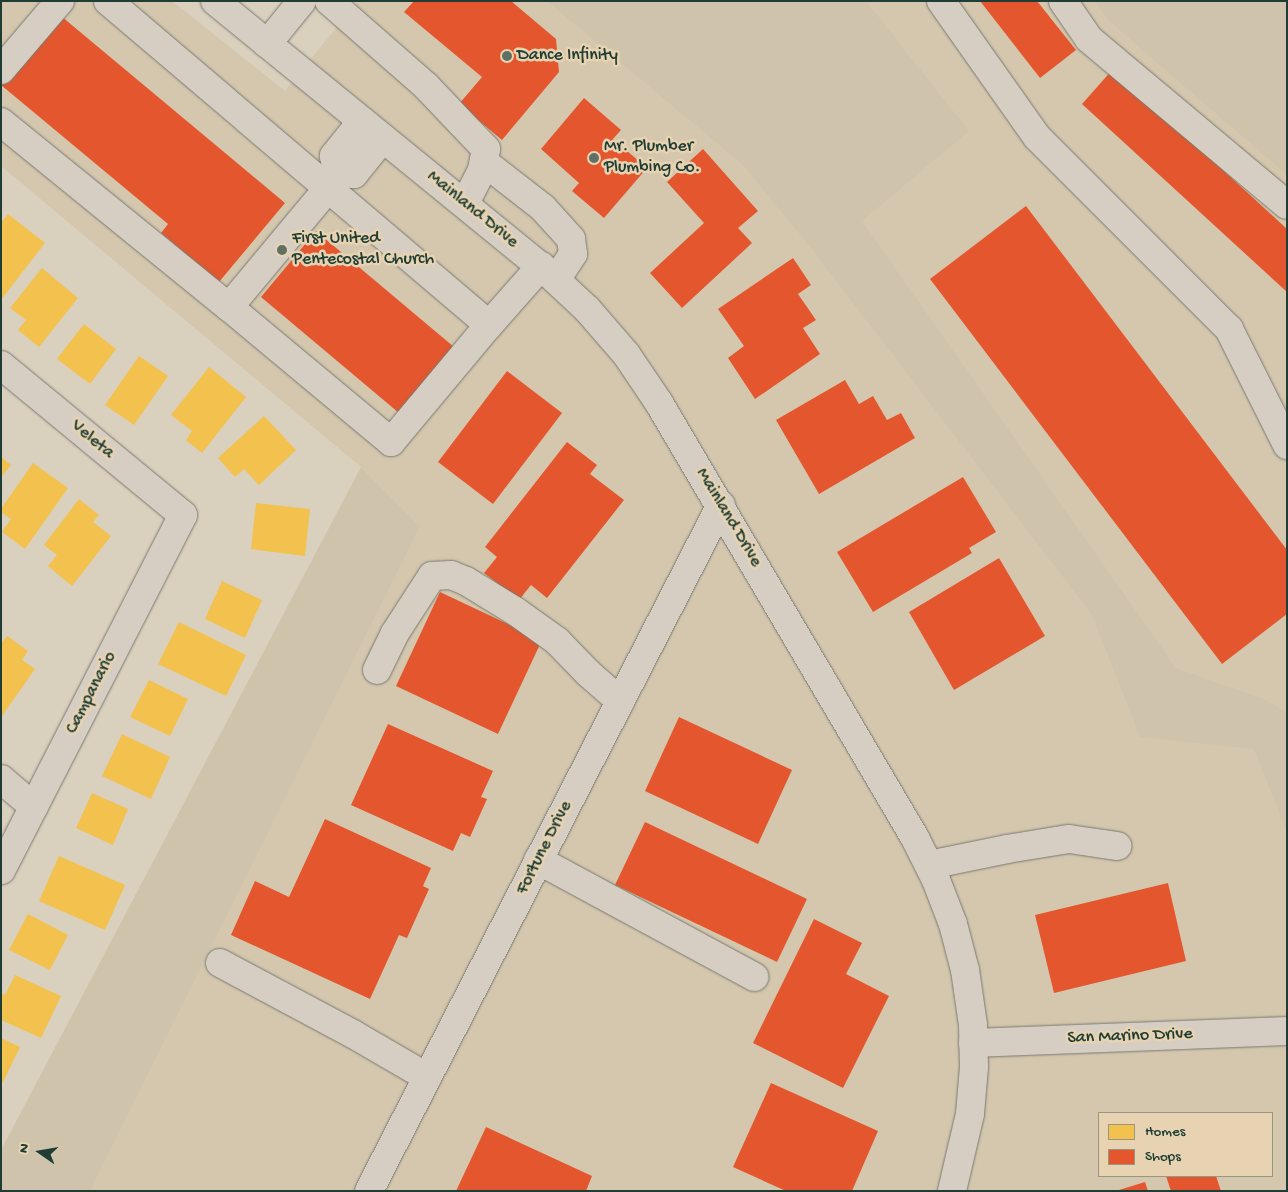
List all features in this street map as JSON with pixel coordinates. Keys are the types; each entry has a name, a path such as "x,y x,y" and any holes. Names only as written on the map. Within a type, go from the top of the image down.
{"street":[{"path":"1,70 60,1"},
{"path":"108,1 333,180 489,325"},
{"name":"Mainland Drive","path":"215,1 548,273 587,309 626,354 659,403 721,505 915,838 929,865 953,924 965,970 973,1025 974,1067 970,1114 952,1191"},
{"path":"267,44 302,1"},
{"path":"330,1 432,93 486,150 484,162 475,186 465,204"},
{"path":"941,1 1037,138 1229,329 1287,445"},
{"path":"1063,1 1090,39 1287,205"},
{"path":"333,180 334,156 362,121"},
{"path":"1,122 229,307 391,442 489,325 548,273 573,254 571,240 543,208 484,162"},
{"path":"229,307 333,180 354,174 383,138"},
{"name":"Veleta","path":"1,365 182,516"},
{"name":"Fortune Drive","path":"369,1191 721,505"},
{"name":"Campanario","path":"1,870 182,516"},
{"path":"378,670 395,632 432,576 451,575 466,581 515,611 557,641 588,673 620,701"},
{"path":"1,779 34,807"},
{"path":"929,865 1069,839 1116,846"},
{"path":"538,860 754,977"},
{"path":"220,964 353,1034 427,1077"},
{"name":"San Marino Drive","path":"973,1043 1287,1031"}],"shaded area":[{"path":"1,1 172,1 285,91 358,1 1152,1 1287,112 1287,1191 75,1191 420,526 361,467 1,166"},
{"path":"547,1 866,1 969,131 862,221 1176,668 1269,701 1287,713 1287,833 1254,749 1140,737 1092,615 807,243 743,165"},
{"path":"1094,1 1287,1 1287,175 1110,22"},
{"path":"361,467 420,526 90,1191 1,1191 1,1150"}],"building: Homes":[{"path":"8,214 45,243 1,300 1,223"},
{"path":"42,268 78,298 39,347 18,330 26,320 10,308"},
{"path":"84,324 116,349 90,384 57,359"},
{"path":"139,356 168,376 134,425 105,405"},
{"path":"209,367 246,397 202,453 186,440 192,431 171,415"},
{"path":"264,416 296,450 259,485 244,469 235,477 218,458"},
{"path":"1,457 11,465 1,477"},
{"path":"33,463 68,488 25,549 2,532 11,519 1,512 1,509"},
{"path":"79,499 99,515 93,522 111,536 72,586 48,566 57,555 44,545"},
{"path":"256,503 310,509 305,556 251,549"},
{"path":"222,581 262,600 245,638 205,619"},
{"path":"179,622 246,655 226,696 158,664"},
{"path":"7,636 28,651 22,660 35,669 2,716 1,644"},
{"path":"149,680 188,699 170,736 130,717"},
{"path":"122,734 170,757 151,799 102,776"},
{"path":"92,793 128,809 113,845 76,828"},
{"path":"59,856 125,885 105,930 39,901"},
{"path":"28,914 68,935 50,970 9,950"},
{"path":"15,975 61,996 41,1038 1,1020 1,993 5,995"},
{"path":"1,1038 20,1047 1,1086"}],"building: Shops":[{"name":"Dance Infinity","path":"414,1 511,1 556,39 559,72 502,140 459,104 482,77 404,12"},
{"path":"980,1 1037,1 1076,50 1040,78"},
{"path":"55,11 285,203 219,282 161,233 168,224 1,85 1,75"},
{"path":"1113,69 1287,229 1287,292 1082,104"},
{"name":"Mr. Plumber Plumbing Co.","path":"584,98 621,130 613,139 647,168 604,218 572,191 579,183 541,149"},
{"path":"703,149 758,211 738,228 752,243 682,308 650,273 704,223 667,182"},
{"path":"1026,206 1287,550 1287,614 1222,664 930,279"},
{"path":"316,231 454,347 399,413 261,297"},
{"path":"793,258 811,285 798,294 816,320 803,328 820,354 755,399 728,358 744,346 718,309"},
{"path":"507,371 562,413 493,504 438,462"},
{"path":"845,380 859,404 873,396 887,420 901,413 915,438 819,494 776,420"},
{"path":"567,442 597,465 590,474 624,500 547,598 531,585 519,600 484,573 497,557 485,547"},
{"path":"963,477 996,532 969,548 972,553 873,612 837,552"},
{"path":"999,558 1045,636 954,690 909,612"},
{"path":"440,592 542,640 498,734 396,686"},
{"path":"679,717 792,770 758,844 645,791"},
{"path":"388,724 493,771 481,797 487,799 470,837 461,833 453,851 351,805"},
{"path":"325,819 431,868 423,886 429,889 407,938 399,935 370,999 231,935 255,881 289,897"},
{"path":"645,822 807,899 777,962 615,885"},
{"path":"1168,883 1186,961 1054,993 1035,915"},
{"path":"814,919 862,943 846,974 889,996 843,1088 753,1043"},
{"path":"771,1083 878,1131 852,1191 786,1191 733,1167"},
{"path":"486,1127 592,1176 586,1191 456,1191"},
{"path":"1166,1177 1216,1177 1221,1191 1171,1191"},
{"path":"1145,1182 1148,1191 1119,1191 1119,1190"}],"place":[{"name":"Dance Infinity","path":"507,56"},
{"name":"Mr. Plumber Plumbing Co.","path":"594,158"},
{"name":"First United Pentecostal Church","path":"282,250"}]}
